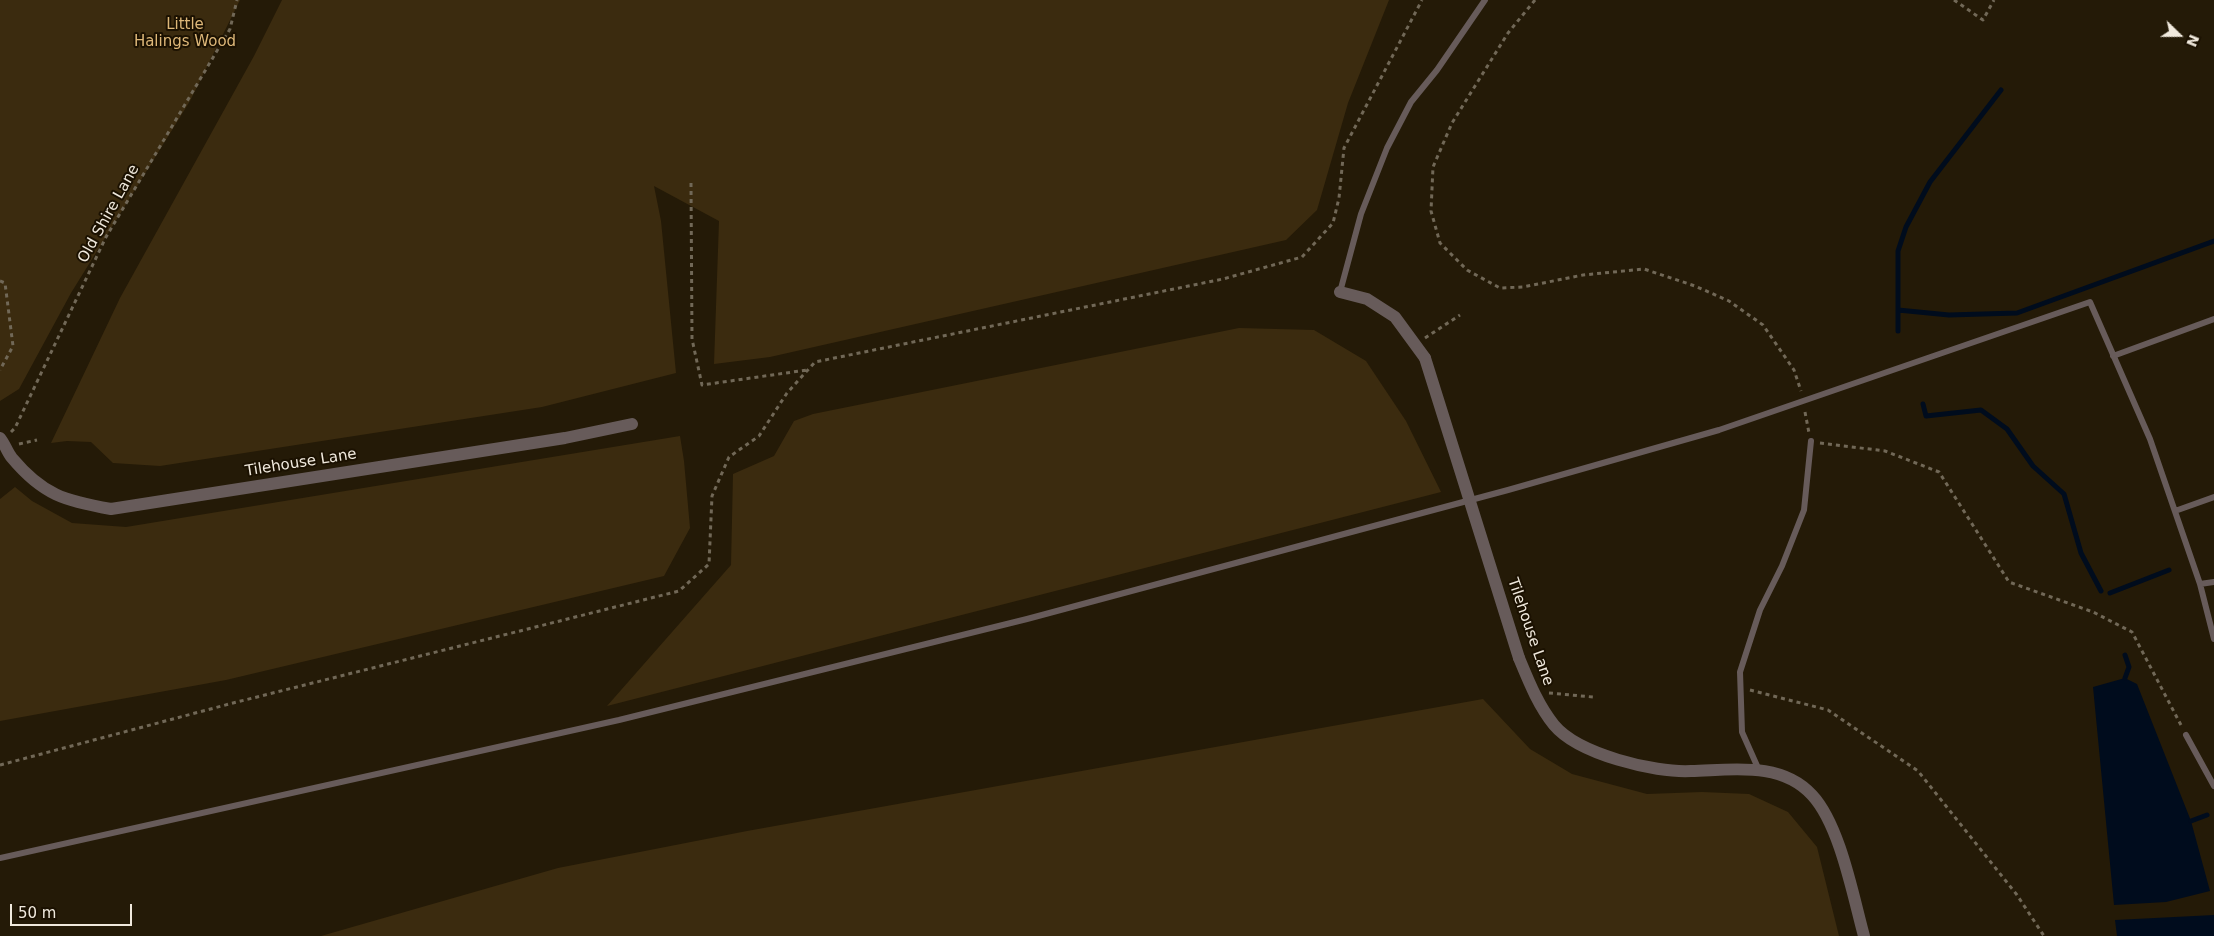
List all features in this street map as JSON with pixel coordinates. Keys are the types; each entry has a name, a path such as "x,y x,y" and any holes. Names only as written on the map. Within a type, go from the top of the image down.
{"street":[{"name":"Tilehouse Lane","path":"1340,292 1367,299 1395,316 1425,358 1519,658 1532,692 1555,726 1569,738 1585,747 1632,764 1688,771 1758,768 1795,781 1812,795 1822,809 1836,836 1864,936"},
{"name":"Tilehouse Lane","path":"1,439 12,457 36,483 48,492 77,503 111,509 556,440 632,424"}],"lane":[{"path":"1340,292 1361,214 1387,148 1411,102 1437,70 1485,0"},
{"path":"0,858 610,722 1027,619 1508,490 1719,430 2090,302 2150,439 2200,584 2214,639"},
{"path":"2113,356 2214,319"},
{"path":"1758,768 1742,732 1740,672 1760,610 1782,566 1804,510 1810,441"},
{"path":"2175,511 2214,497"},
{"path":"2200,584 2214,582"},
{"path":"2186,735 2214,786"}],"path":[{"name":"Old Shire Lane","path":"1,439 15,428 106,237 230,28 237,0"},
{"path":"0,765 243,701 679,591 709,564 712,496 730,457 759,436 787,393 815,362 1223,279 1302,257 1333,223 1339,198 1344,148 1422,0"},
{"path":"1534,0 1508,33 1452,123 1434,167 1431,211 1440,244 1467,270 1500,288 1523,287 1583,274 1644,269 1695,286 1729,301 1763,324 1794,370 1804,401 1810,441 1885,452 1939,472 2009,582 2093,612 2132,632 2186,735"},
{"path":"1954,0 1983,20 1994,0"},
{"path":"690,183 692,338 702,385 808,370"},
{"path":"0,281 5,283 13,346 0,370"},
{"path":"1416,344 1460,315"},
{"path":"1740,687 1828,710 1918,771 2017,895 2044,936"},
{"path":"1532,692 1594,696"}],"green space":[{"name":"Little Halings Wood","path":"0,0 240,0 190,101 71,293 19,389 0,401"},
{"path":"282,0 1389,0 1348,103 1317,210 1286,240 770,357 714,364 719,221 654,186 661,221 676,373 542,407 160,466 113,463 91,442 67,441 51,443 120,298 254,56"},
{"path":"1239,328 1314,330 1366,361 1406,421 1441,492 607,706 731,565 733,474 774,456 794,421 813,414"},
{"path":"680,436 690,528 664,576 226,680 0,721 0,499 15,487 32,501 72,523 126,527"},
{"path":"1483,699 1530,749 1572,774 1647,794 1702,792 1749,794 1788,812 1817,847 1839,936 321,936 558,868 747,831"}],"water":[{"path":"2125,678 2137,684 2191,821 2210,891 2166,902 2114,905 2093,687"},
{"path":"2214,915 2214,936 2117,936 2115,920"}],"waterway":[{"path":"1898,331 1898,251 1906,227 1930,182 2001,90"},
{"path":"1898,310 1949,315 2017,313 2214,241"},
{"path":"1923,404 1926,416 1981,410 2007,429 2033,466 2064,494 2081,553 2101,591"},
{"path":"2110,593 2169,570"},
{"path":"2125,655 2129,667 2125,678"},
{"path":"2191,821 2207,815"}]}
